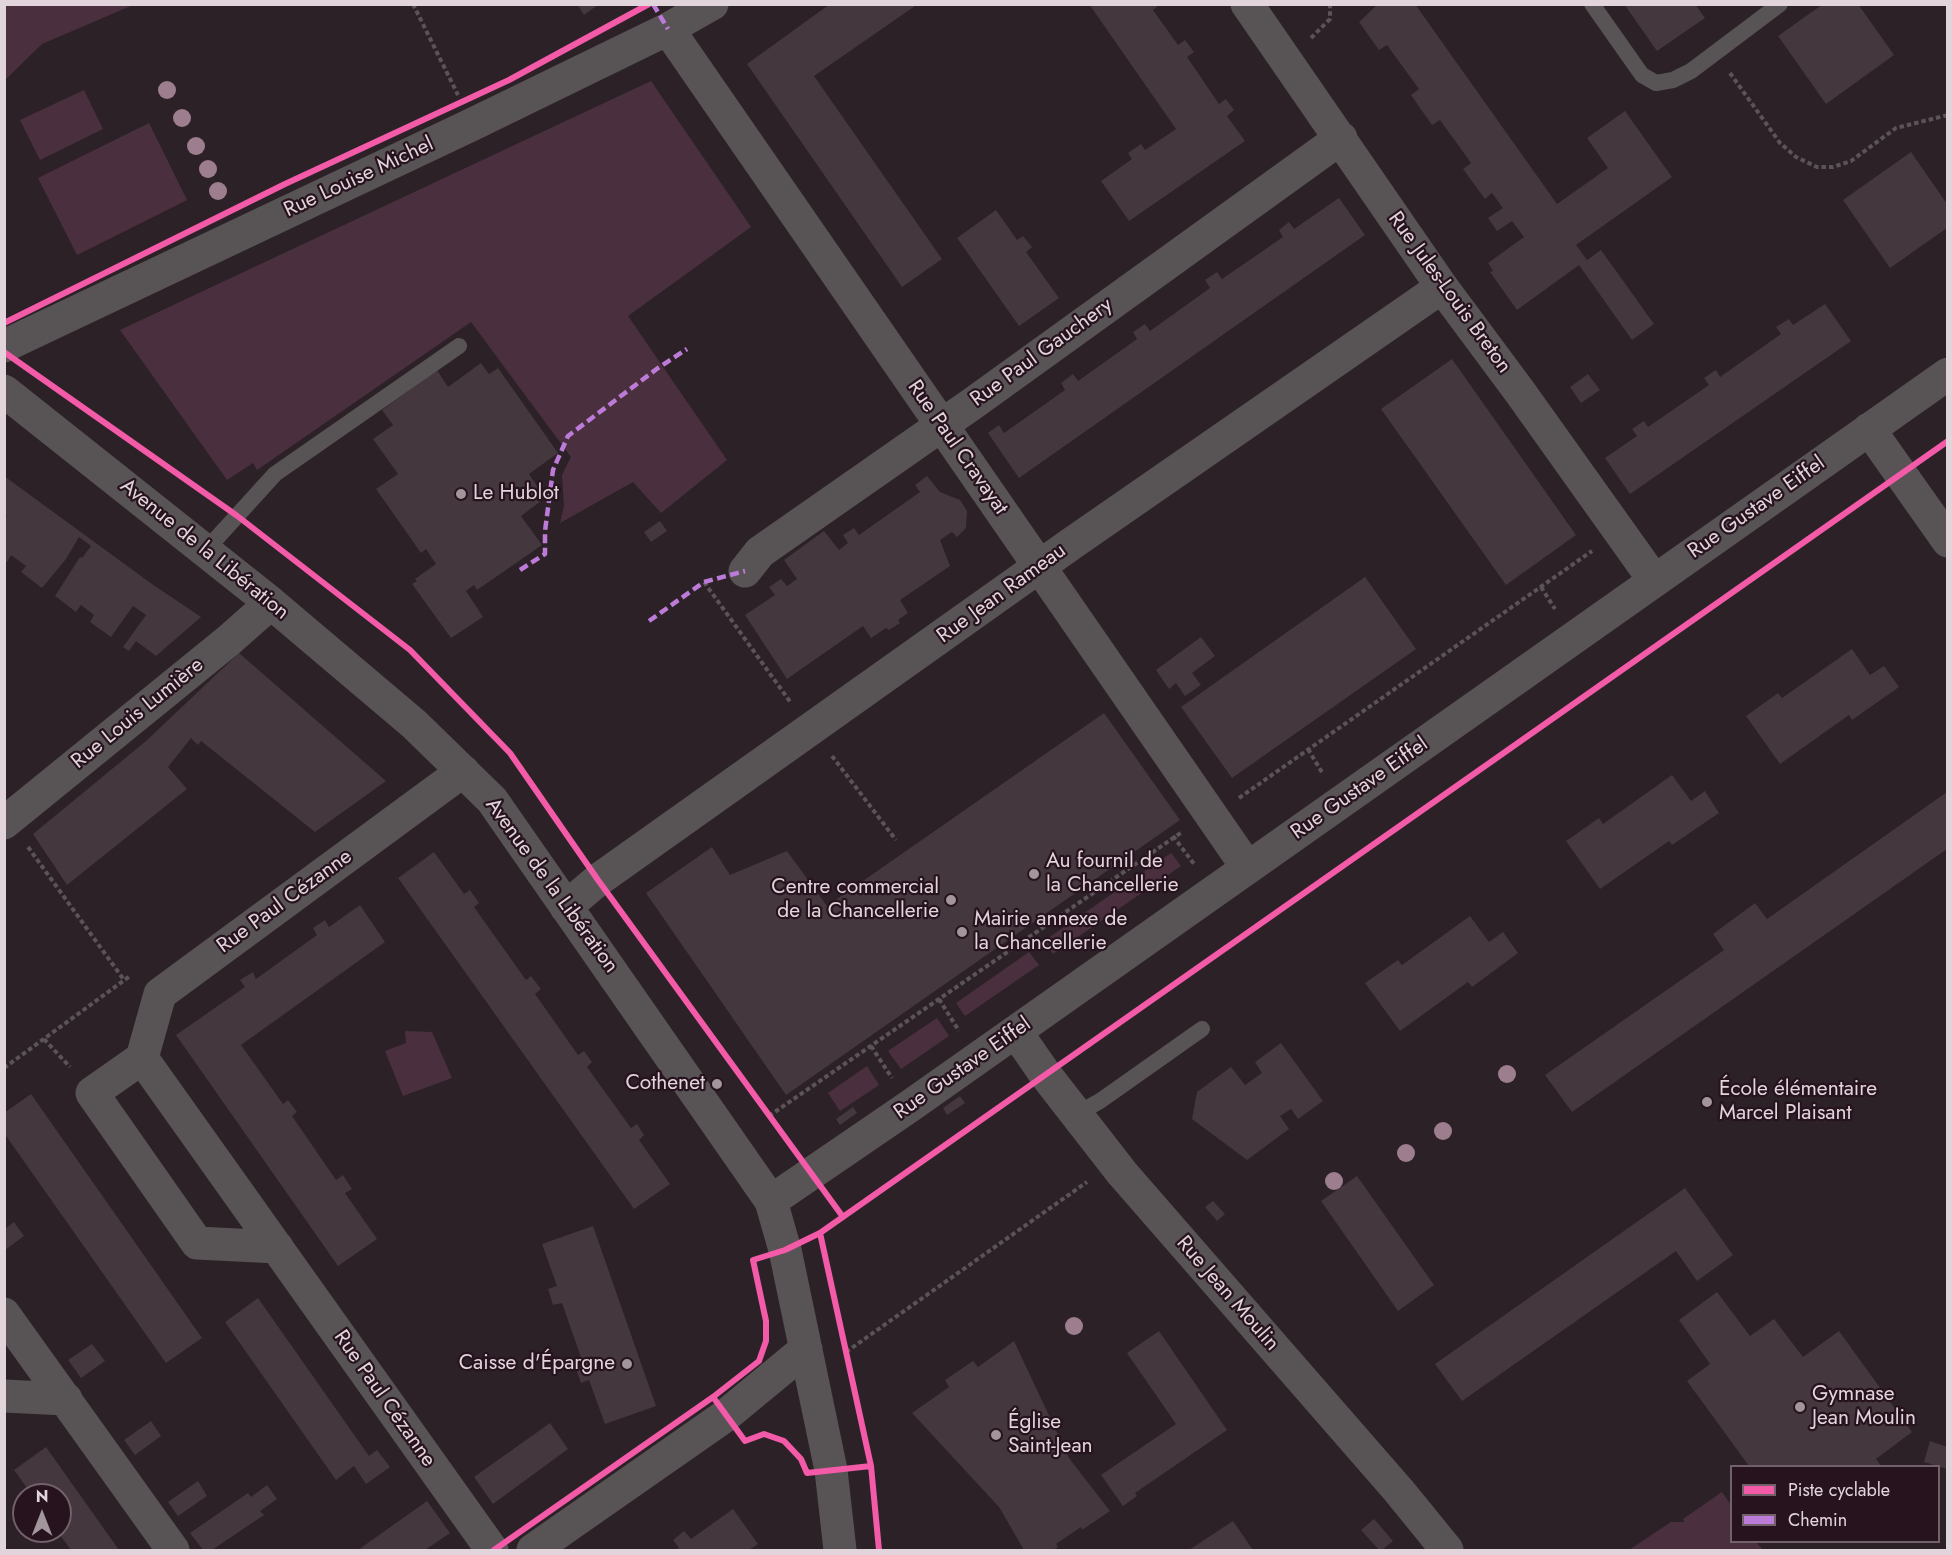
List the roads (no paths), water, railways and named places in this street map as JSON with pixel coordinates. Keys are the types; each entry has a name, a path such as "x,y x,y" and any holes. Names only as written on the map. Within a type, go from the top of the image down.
{"street":[{"name":"Rue Louise Michel","path":"4,346 471,125 668,29 712,4"},
{"name":"Rue Jules-Louis Breton","path":"1247,4 1442,287 1520,392 1653,580"},
{"name":"Rue Paul Cravayat","path":"668,29 1247,867"},
{"name":"Rue Paul Gauchery","path":"746,571 760,552 1341,138"},
{"name":"Rue Jean Rameau","path":"566,907 598,880 1442,287"},
{"name":"Rue Gustave Eiffel","path":"771,1201 1016,1032 1947,374"},
{"name":"Avenue de la Libération","path":"4,391 271,603 414,724 492,801 771,1201 785,1250 834,1485 840,1551"},
{"path":"1869,429 1942,522"},
{"name":"Rue Louis Lumière","path":"6,821 228,641 271,603"},
{"name":"Rue Paul Cézanne","path":"463,771 160,994 142,1058 492,1551"},
{"name":"Rue Jean Moulin","path":"1016,1032 1075,1115 1114,1163 1399,1491 1447,1551"},
{"path":"142,1058 92,1093 197,1243 277,1247"},
{"path":"4,1314 173,1551"},
{"path":"533,1551 725,1416 806,1349"},
{"path":"4,1396 66,1400"}],"lane":[{"path":"1592,4 1642,75 1656,83 1682,76 1780,4"},
{"path":"205,551 275,474 459,346"},
{"path":"1075,1115 1100,1101 1202,1029"}],"place":[{"name":"Le Hublot","path":"461,494"},
{"name":"Au fournil de la Chancellerie","path":"1034,874"},
{"name":"Centre commercial de la Chancellerie","path":"951,900"},
{"name":"Mairie annexe de la Chancellerie","path":"962,932"},
{"name":"Cothenet","path":"717,1084"},
{"name":"École élémentaire Marcel Plaisant","path":"1707,1102"},
{"name":"Caisse d'Épargne","path":"627,1364"},
{"name":"Gymnase Jean Moulin","path":"1800,1407"},
{"name":"Église Saint-Jean","path":"996,1435"}]}
